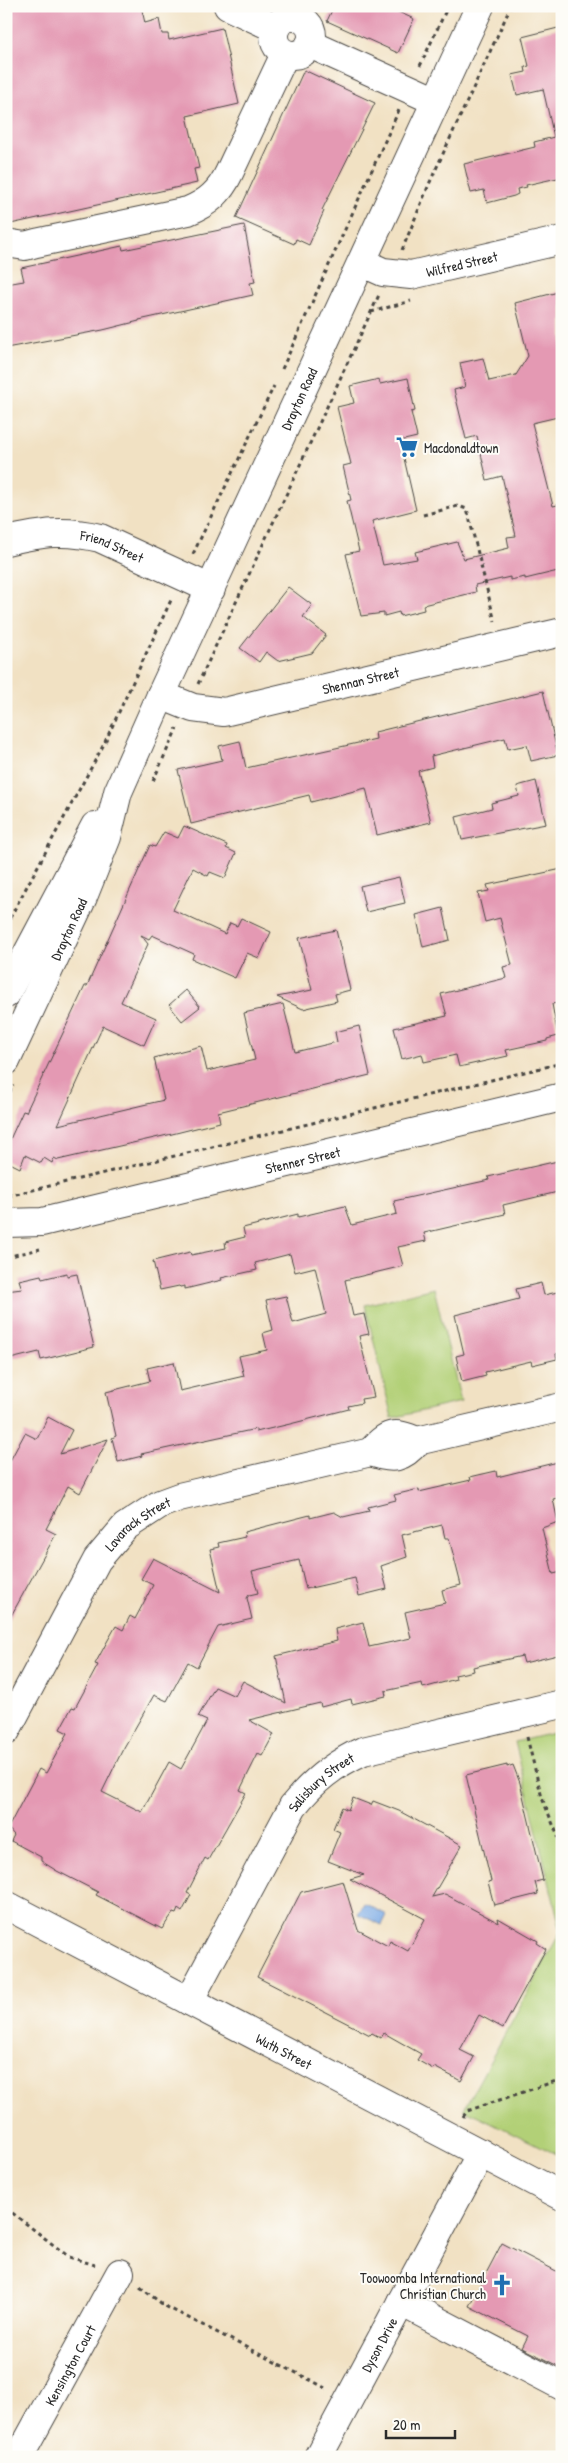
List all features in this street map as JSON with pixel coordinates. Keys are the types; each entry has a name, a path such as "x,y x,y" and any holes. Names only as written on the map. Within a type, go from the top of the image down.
{"street":[{"path":"228,6 275,28"},
{"name":"Drayton Road","path":"6,1062 83,897 107,837 118,792 241,520 363,263 480,6"},
{"path":"304,12 312,34 310,44 304,52 294,55 284,54 277,47 273,38 275,28 281,20 304,12"},
{"path":"310,44 436,101"},
{"path":"6,243 25,246 188,211 209,200 227,178 284,54"},
{"name":"Wilfred Street","path":"363,263 390,273 418,274 562,240"},
{"name":"Friend Street","path":"6,541 46,532 82,534 100,538 211,589"},
{"name":"Shennan Street","path":"162,694 202,711 224,712 562,632"},
{"name":"Drayton Road","path":"6,994 94,826 118,792"},
{"name":"Stenner Street","path":"6,1238 42,1222 562,1097"},
{"name":"Stenner Street","path":"6,1223 42,1222"},
{"name":"Lavarack Street","path":"6,1731 98,1560 125,1527 160,1504 179,1497 371,1452 384,1457 397,1458 409,1451 417,1441 562,1407"},
{"name":"Salisbury Street","path":"189,2001 293,1806 307,1788 324,1773 343,1760 363,1751 562,1703"},
{"name":"Wuth Street","path":"6,1905 562,2196"},
{"name":"Dyson Drive","path":"318,2457 481,2153"},
{"name":"Kensington Court","path":"20,2457 120,2272"},
{"path":"401,2302 562,2386"}],"path":[{"path":"279,376 448,6"},
{"path":"150,787 390,273 410,236 430,182 511,6"},
{"path":"6,925 104,744 182,576 275,384"},
{"path":"423,515 458,506 464,507 469,512 501,646"},
{"path":"6,1196 562,1063"},
{"path":"521,1713 542,1798 562,1846"},
{"path":"463,2118 467,2110 562,2079"},
{"path":"6,2208 69,2257 120,2272 165,2306 349,2399"}],"green space":[{"path":"434,1288 461,1402 392,1418 365,1305"},
{"path":"562,1731 562,2157 464,2109 561,1931 515,1742"}],"water":[{"path":"364,1903 387,1915 382,1925 358,1914"}],"building":[{"path":"6,6 141,6 145,23 159,19 162,34 168,34 169,40 222,28 239,104 187,116 199,168 194,169 197,183 6,225"},
{"path":"334,6 385,6 414,19 398,53 327,21"},
{"path":"562,27 562,177 526,185 527,187 517,189 518,194 514,196 487,203 484,190 471,193 464,164 535,147 534,142 554,137 543,89 517,95 512,75 526,72 525,67 529,66 522,37"},
{"path":"304,70 375,103 322,210 324,211 309,245 296,239 294,244 236,218"},
{"path":"244,225 255,282 250,283 253,295 139,320 103,330 6,348 6,284 24,281 21,268 122,246 123,250"},
{"path":"562,291 562,416 532,423 553,506 562,504 562,570 525,579 525,577 510,580 510,577 475,585 476,592 423,605 424,610 400,616 399,612 384,616 384,613 361,616 346,554 359,551 347,501 351,500 343,466 351,464 337,407 354,403 350,386 379,379 380,384 408,378 415,411 411,412 417,437 400,441 416,510 372,521 383,565 417,559 415,552 457,542 464,559 509,548 507,537 516,536 502,476 487,480 477,436 466,439 454,390 465,387 460,363 483,358 489,381 516,375 528,356 515,303"},
{"path":"288,587 312,605 303,617 326,635 312,653 278,661 266,652 259,662 240,648"},
{"path":"543,691 558,755 531,761 527,745 508,749 505,738 431,756 433,767 418,771 431,822 377,835 366,788 311,802 309,795 191,824 178,770 222,760 219,746 240,741 246,768 376,739 375,732"},
{"path":"536,781 546,824 462,840 456,817 492,808 491,803 519,796 517,786"},
{"path":"184,826 227,845 226,848 236,853 225,878 210,872 208,876 193,868 173,910 225,934 230,923 237,926 241,918 271,932 259,958 247,953 235,978 192,959 194,954 152,935 149,939 141,935 148,944 121,1002 156,1018 144,1045 103,1026 58,1125 164,1100 154,1058 201,1046 207,1071 255,1060 244,1013 283,1004 295,1052 337,1042 335,1032 359,1026 370,1075 218,1112 220,1122 58,1160 54,1158 52,1163 44,1158 41,1163 25,1155 20,1168 6,1161 6,1148 23,1111 26,1112 85,986 87,986 150,845 155,847 164,832 178,838"},
{"path":"562,869 562,1002 552,1004 558,1036 547,1039 547,1041 506,1050 508,1056 459,1067 456,1055 424,1062 422,1054 402,1059 394,1028 447,1016 441,994 506,978 503,967 512,965 500,918 485,922 478,893 489,891 487,885"},
{"path":"399,877 405,903 366,912 360,886"},
{"path":"443,908 450,940 423,947 416,915"},
{"path":"336,930 350,990 335,994 337,1001 303,1009 277,997 312,990 299,938"},
{"path":"186,990 200,1007 182,1021 169,1005"},
{"path":"562,1160 562,1191 503,1205 505,1214 424,1233 426,1241 398,1247 403,1266 345,1280 353,1316 364,1314 369,1334 359,1336 374,1397 361,1399 362,1403 348,1406 349,1409 290,1424 256,1432 256,1429 141,1454 142,1456 118,1462 112,1438 116,1436 106,1392 150,1381 147,1368 174,1362 180,1391 244,1376 239,1356 267,1350 263,1333 273,1330 266,1300 286,1296 293,1323 326,1314 315,1267 295,1272 290,1254 255,1263 257,1270 185,1289 185,1286 179,1286 160,1290 153,1261 190,1252 191,1255 226,1248 225,1242 245,1237 243,1228 298,1214 298,1217 345,1206 352,1225 397,1214 394,1201 489,1180 488,1177"},
{"path":"67,1273 67,1276 77,1274 94,1347 41,1360 39,1352 6,1360 6,1291 22,1289 19,1280 41,1275 42,1279"},
{"path":"541,1283 544,1295 562,1291 562,1352 556,1354 557,1359 532,1365 531,1361 485,1372 486,1376 462,1382 456,1356 464,1354 455,1315 519,1299 516,1289"},
{"path":"48,1417 72,1430 60,1454 108,1439 80,1493 68,1486 46,1529 56,1534 6,1625 6,1468 25,1433 37,1439"},
{"path":"562,1461 562,1497 553,1499 558,1522 542,1528 553,1574 562,1572 562,1654 524,1663 522,1656 473,1667 474,1671 455,1675 456,1679 423,1688 422,1683 385,1691 386,1696 352,1704 351,1699 321,1707 320,1703 249,1720 274,1734 262,1756 258,1754 240,1790 246,1793 208,1860 205,1858 187,1893 191,1895 182,1912 178,1909 176,1914 173,1913 162,1929 96,1895 98,1892 57,1871 41,1861 41,1857 11,1841 14,1835 8,1828 39,1769 46,1773 68,1733 60,1729 72,1707 75,1708 98,1665 95,1664 108,1640 116,1626 123,1630 130,1616 135,1619 153,1585 141,1579 153,1558 220,1592 210,1549 219,1547 218,1543 245,1537 244,1532 310,1515 310,1518 334,1512 343,1517 369,1511 368,1507 396,1500 394,1495 419,1489 419,1492 471,1480 470,1477 496,1471 497,1477","holes":["442,1525 445,1538 449,1538 461,1585 442,1590 445,1603 405,1612 411,1638 369,1647 363,1622 335,1629 337,1641 276,1656 286,1703 243,1681 235,1696 215,1687 198,1717 207,1721 181,1769 169,1762 142,1812 102,1792 122,1751 154,1695 167,1701 188,1662 197,1667 218,1627 252,1619 247,1598 249,1595 258,1593 252,1571 299,1560 306,1589 355,1578 359,1596 387,1589 381,1566 407,1557 402,1535"]},
{"path":"507,1765 507,1767 513,1765 520,1783 543,1880 535,1882 538,1894 494,1905 488,1882 491,1881 466,1775"},
{"path":"353,1798 371,1805 373,1801 399,1811 462,1845 432,1897 445,1894 499,1923 498,1918 538,1941 537,1943 546,1949 503,2028 479,2015 460,2050 474,2057 461,2081 417,2060 421,2054 384,2033 381,2038 372,2033 370,2035 257,1977 301,1892 343,1881 358,1930 388,1946 390,1941 408,1951 425,1919 350,1879 364,1875 328,1861 340,1832 333,1829 342,1807 348,1810"},
{"path":"502,2243 562,2274 562,2368 522,2348 528,2336 469,2306"}],"place":[{"name":"Macdonaldtown","path":"407,447"},
{"name":"Toowoomba International Christian Church","path":"502,2285"}]}
